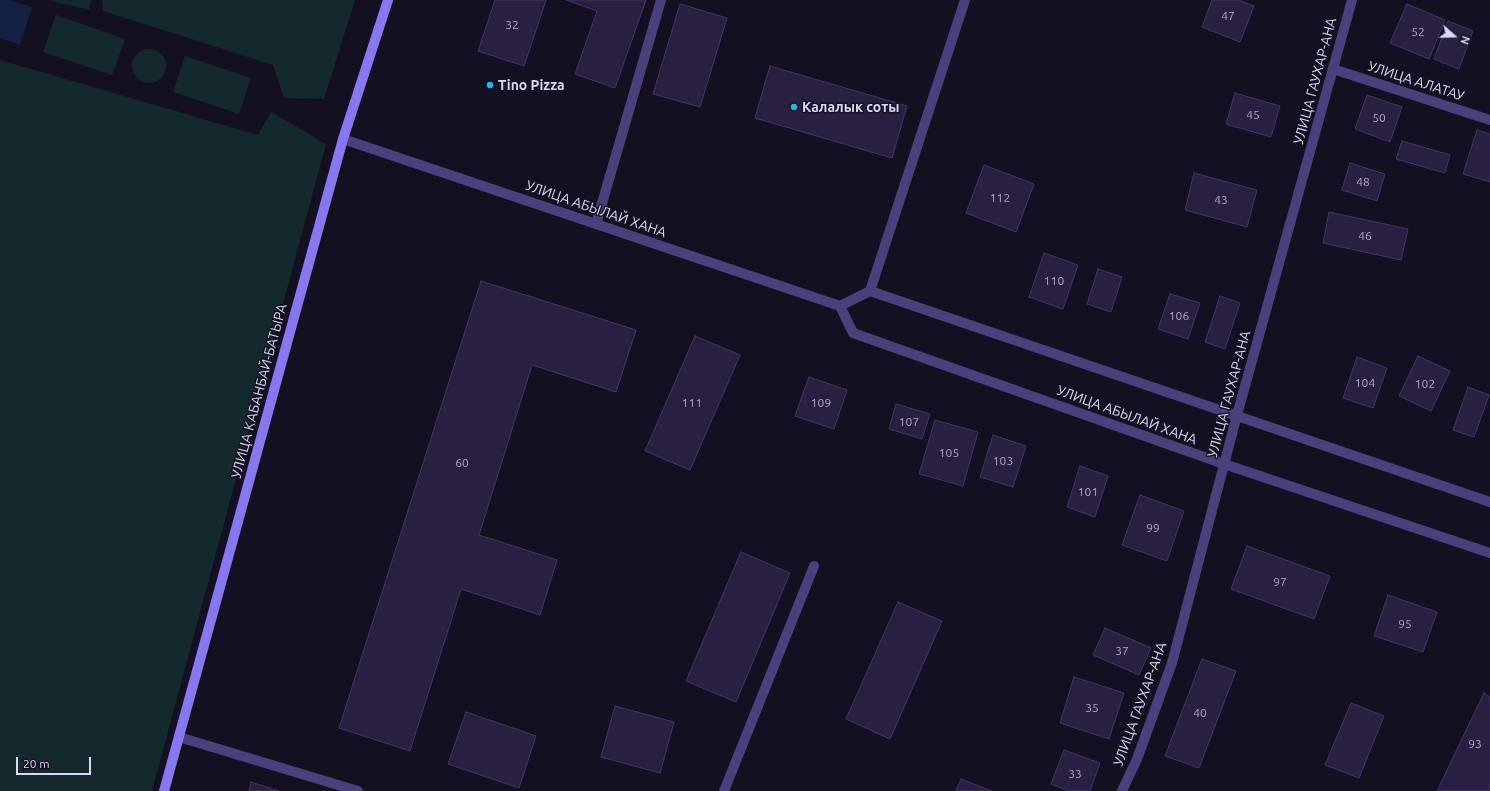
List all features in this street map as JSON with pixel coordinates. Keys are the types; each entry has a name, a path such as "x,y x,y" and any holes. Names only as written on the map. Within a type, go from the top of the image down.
{"main road":[{"name":"УЛИЦА КАБАНБАЙ-БАТЫРА","path":"164,791 342,139 388,0"}],"street":[{"path":"596,224 661,0"},
{"path":"870,291 965,0"},
{"name":"УЛИЦА ГАУХАР-АНА","path":"1122,791 1137,759 1172,663 1237,415 1352,0"},
{"name":"УЛИЦА АЛАТАУ","path":"1333,69 1490,120"},
{"name":"УЛИЦА АБЫЛАЙ ХАНА","path":"342,139 840,306 853,333 1224,464 1490,553"},
{"path":"840,306 870,291 1490,502"},
{"path":"724,791 814,566"},
{"path":"179,736 358,791"}],"green space":[{"path":"47,0 91,0 89,10"},
{"path":"102,0 355,0 324,99 284,98 273,65 103,11"},
{"path":"56,15 125,39 112,75 43,52"},
{"path":"146,49 152,49 156,50 163,56 166,66 165,73 159,80 152,83 146,83 142,82 135,76 132,69 132,63 133,59 139,52"},
{"path":"185,56 251,78 239,114 173,92"},
{"path":"0,60 258,135 271,112 326,144 152,791 0,791"}],"water":[{"path":"0,0 9,0 32,7 20,45 0,38"}],"building":[{"path":"495,0 546,0 524,66 478,51"},
{"path":"566,0 646,0 615,88 575,74 597,11"},
{"path":"1212,0 1239,0 1254,6 1240,42 1202,27"},
{"path":"680,4 727,18 700,107 653,94"},
{"path":"1407,4 1445,20 1429,59 1390,43"},
{"path":"1448,21 1473,31 1459,69 1434,59"},
{"path":"770,66 907,106 892,158 755,118"},
{"path":"1235,93 1280,106 1271,137 1226,124"},
{"path":"1367,95 1402,107 1390,142 1355,129"},
{"path":"1477,130 1490,134 1490,182 1463,174"},
{"path":"1402,141 1450,155 1445,173 1396,159"},
{"path":"1350,163 1385,174 1377,201 1342,190"},
{"path":"984,165 1034,184 1016,232 966,213"},
{"path":"1194,173 1257,190 1247,227 1185,210"},
{"path":"1329,212 1408,229 1401,260 1323,243"},
{"path":"1044,253 1078,265 1063,309 1029,297"},
{"path":"1098,269 1122,277 1111,312 1087,304"},
{"path":"481,281 636,330 616,392 532,365 479,535 557,560 540,615 461,589 410,751 339,728"},
{"path":"1170,294 1200,303 1188,339 1158,329"},
{"path":"1220,296 1240,303 1225,349 1205,342"},
{"path":"695,336 740,355 690,470 645,451"},
{"path":"1418,356 1450,371 1431,411 1399,396"},
{"path":"1357,357 1387,368 1373,408 1343,398"},
{"path":"809,377 847,390 834,429 795,416"},
{"path":"1468,387 1489,395 1474,437 1453,430"},
{"path":"896,404 930,414 922,439 889,429"},
{"path":"935,420 978,432 963,486 919,474"},
{"path":"993,435 1026,446 1013,487 980,477"},
{"path":"1080,466 1108,476 1095,517 1067,507"},
{"path":"1140,495 1184,511 1167,561 1122,545"},
{"path":"1247,546 1330,576 1314,619 1231,589"},
{"path":"741,552 790,573 736,702 686,681"},
{"path":"1388,595 1437,612 1423,652 1374,636"},
{"path":"898,602 942,621 890,739 846,719"},
{"path":"1105,628 1151,648 1139,675 1093,655"},
{"path":"1202,659 1236,671 1199,768 1165,756"},
{"path":"1074,677 1124,693 1109,739 1060,723"},
{"path":"1484,693 1490,697 1490,791 1437,791"},
{"path":"1351,703 1384,716 1359,778 1325,765"},
{"path":"615,706 674,722 660,773 601,757"},
{"path":"466,712 536,736 519,788 448,764"},
{"path":"1064,750 1100,763 1090,791 1069,791 1051,784"},
{"path":"961,779 992,791 956,791"},
{"path":"251,782 279,791 249,791"}],"place":[{"name":"Tino Pizza","path":"490,85"},
{"name":"Калалык соты","path":"794,107"}]}
